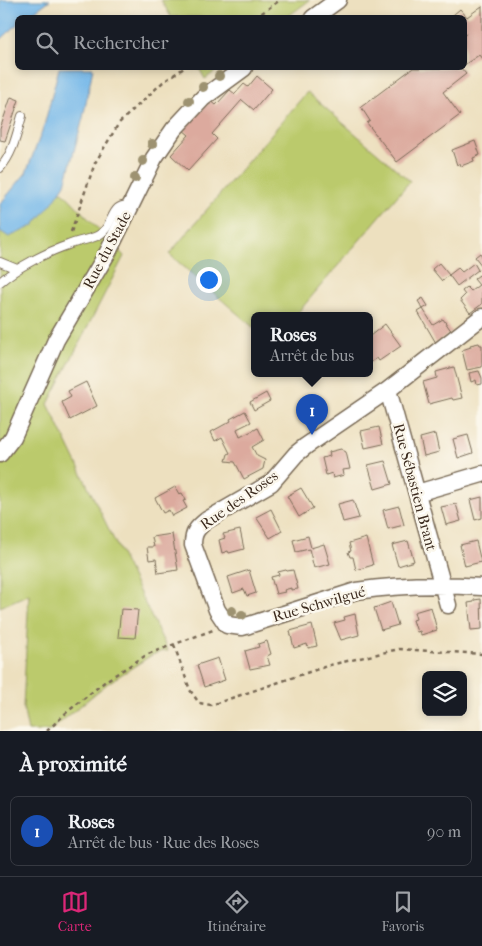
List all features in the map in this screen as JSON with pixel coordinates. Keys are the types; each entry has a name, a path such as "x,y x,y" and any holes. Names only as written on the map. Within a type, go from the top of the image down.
{"street":[{"path":"317,15 338,0"},
{"name":"Rue du Stade","path":"0,454 13,437 56,340 108,252 154,158 174,129 203,98 241,70"},
{"name":"Rue des Roses","path":"227,624 216,610 193,545 193,536 197,528 206,520 271,482 296,454 306,446 388,390 482,316"},
{"name":"Rue Sébastien Brant","path":"388,390 448,605"},
{"path":"417,493 482,474"},
{"name":"Rue Schwilgué","path":"227,624 242,627 249,626 356,591 442,584 482,587"}],"lane":[{"path":"0,168 10,152 22,116"},
{"path":"0,282 17,269 67,245 92,238 104,232 108,228 117,207 121,205 130,206"},
{"path":"0,262 17,269"}],"path":[{"path":"259,15 280,0"},
{"path":"67,245 94,163 119,122 163,82 181,70"},
{"path":"47,731 66,713 108,680 148,654 227,624"},
{"path":"174,645 190,690 199,703 212,705 330,665 399,649 482,654"}],"green space":[{"path":"161,0 310,0 290,15 170,15"},
{"path":"200,70 217,70 205,79"},
{"path":"307,92 410,181 298,312 251,312 251,325 169,254"},
{"path":"62,191 124,256 48,404 168,651 152,655 108,683 50,731 28,731 23,707 29,594 0,607 0,211"}],"water":[{"path":"0,0 50,0 30,15 15,15 15,27 0,40"},
{"path":"58,70 93,70 83,118 65,184 33,226 9,237 0,231 0,204 26,173 44,126"}],"building":[{"path":"482,6 482,59 479,55 467,63 467,17"},
{"path":"460,9 465,15 453,15"},
{"path":"410,70 463,70 466,74 443,92 460,115 397,162 367,123 370,121 361,107"},
{"path":"257,76 272,89 254,110 242,100 212,134 217,139 188,171 171,155 189,135 183,130 210,100 216,105 230,90 235,94 244,84 248,87"},
{"path":"11,97 19,100 5,141 0,140 0,129"},
{"path":"475,141 480,155 473,158 474,161 461,166 460,163 457,165 452,150"},
{"path":"480,253 482,256 482,266 475,257"},
{"path":"439,263 449,275 442,281 432,269"},
{"path":"474,263 478,270 457,286 449,275 458,268 462,272"},
{"path":"479,275 482,279 482,304 470,313 460,300 465,295 462,291 467,287 471,291 479,285 474,279"},
{"path":"423,298 428,306 423,309 418,301"},
{"path":"423,309 433,325 443,319 452,332 436,343 418,312"},
{"path":"385,324 401,346 379,361 377,358 373,361 373,334"},
{"path":"479,343 482,345 482,367 467,370 462,350 471,347 470,345"},
{"path":"454,367 462,398 453,400 452,398 429,404 423,382 437,378 436,372"},
{"path":"479,371 482,384 477,385 476,380 471,382 469,373"},
{"path":"86,382 97,406 70,420 62,402 71,397 68,391"},
{"path":"266,393 270,401 254,410 250,402"},
{"path":"245,411 251,422 237,429 240,437 258,428 264,440 252,447 257,456 265,460 263,469 244,479 235,462 226,461 230,453 222,437 215,441 211,432"},
{"path":"379,427 383,444 365,448 361,431"},
{"path":"435,434 439,452 424,456 420,438"},
{"path":"468,435 473,453 458,458 453,439"},
{"path":"341,449 346,452 350,469 343,470 344,475 333,478 332,473 326,475 322,458 330,456 329,452"},
{"path":"385,461 392,484 375,489 368,465"},
{"path":"175,487 186,500 183,501 187,508 172,516 169,510 163,513 155,498"},
{"path":"301,488 313,508 299,517 287,496"},
{"path":"482,497 482,518 475,520 470,500"},
{"path":"353,500 359,518 343,522 338,504"},
{"path":"456,504 461,521 446,525 441,507"},
{"path":"399,506 404,525 388,529 383,510"},
{"path":"271,509 282,531 270,538 256,517"},
{"path":"240,530 244,549 222,553 219,540 225,538 223,534"},
{"path":"172,534 178,570 158,573 156,559 149,560 147,547 154,547 152,537"},
{"path":"308,536 311,548 324,544 330,564 314,568 309,549 296,552 293,540"},
{"path":"366,538 373,565 356,570 353,557 350,557 348,552 351,551 349,543"},
{"path":"408,541 414,561 398,566 392,545"},
{"path":"476,541 481,562 465,566 460,545"},
{"path":"249,570 256,593 247,596 244,589 233,593 228,577"},
{"path":"293,570 298,589 291,590 291,588 276,594 271,577 279,575 278,572"},
{"path":"481,599 482,629 471,630 468,603"},
{"path":"391,602 398,625 381,630 374,608"},
{"path":"431,607 437,630 421,635 420,631 417,632 413,620 416,619 414,612"},
{"path":"121,609 138,610 135,638 118,637"},
{"path":"355,614 359,635 341,640 334,623 345,620 344,617"},
{"path":"312,625 317,646 308,648 307,644 294,648 290,631"},
{"path":"267,641 271,654 267,656 270,665 250,669 245,651 259,647 258,644"},
{"path":"218,658 225,680 204,687 197,665"}],"place":[{"name":"Roses","path":"312,435"}]}
